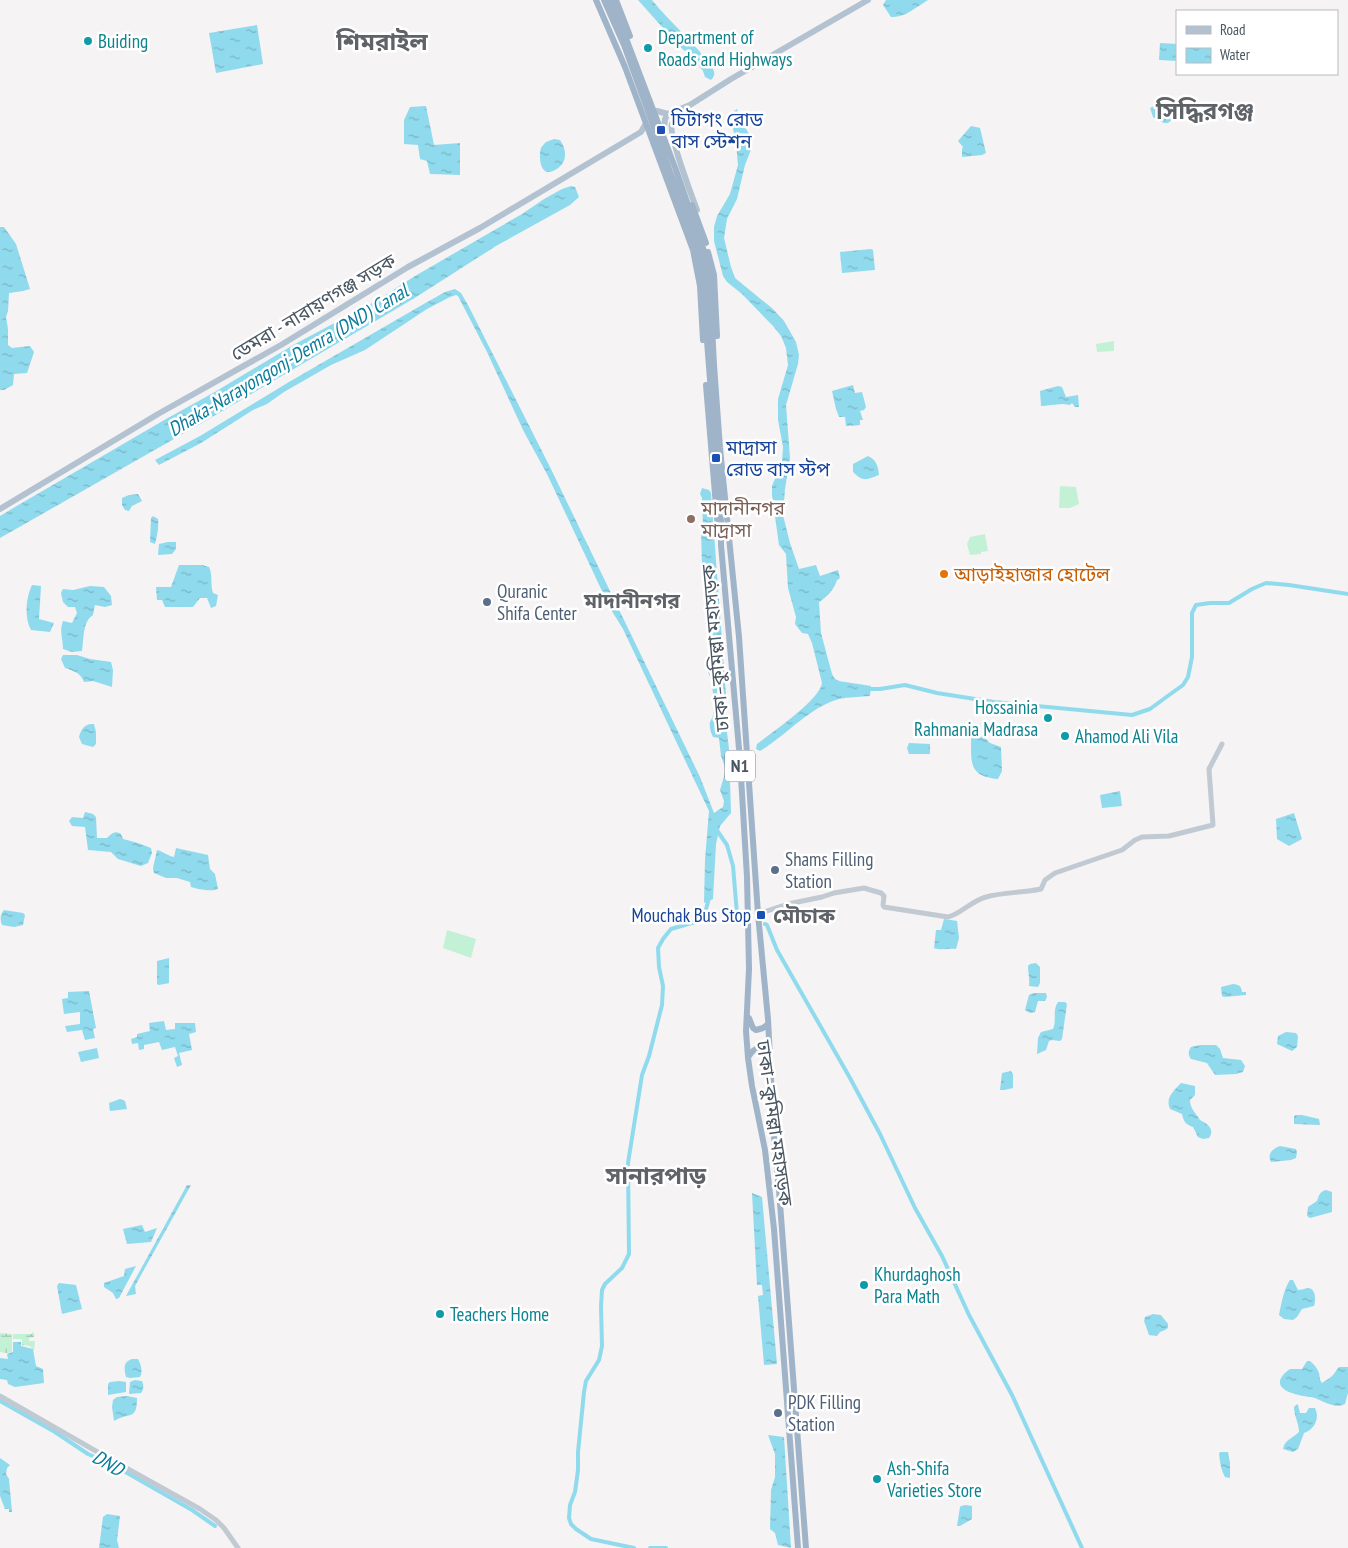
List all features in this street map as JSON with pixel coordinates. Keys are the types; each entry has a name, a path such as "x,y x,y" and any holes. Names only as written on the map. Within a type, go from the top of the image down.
{"highway":[{"path":"596,0 625,67 695,258 698,277 715,513 721,546"},
{"name":"ঢাকা–কুমিল্লা মহাসড়ক","path":"604,0 624,45 669,168 693,234 703,272 721,522 721,546 739,750 747,877 749,969 746,1031 748,1058 764,1150 774,1229 798,1548"},
{"name":"ঢাকা–কুমিল্লা মহাসড়ক","path":"610,0 678,175 704,251 710,286 716,389 739,637 758,914 768,1024 773,1128 806,1547"},
{"path":"616,0 697,216 714,276 718,368 731,530 729,544"},
{"path":"747,1015 756,1030 768,1024"},
{"path":"748,1058 752,1051 758,1048 769,1056"}],"main road":[{"path":"664,129 665,119 668,114 690,105 731,79 868,0"},
{"path":"690,105 671,125 679,158 698,213 697,216"},
{"path":"657,111 668,114"},
{"path":"645,124 642,132 649,134"},
{"name":"ডেমরা - নারায়ণগঞ্জ সড়ক","path":"0,509 37,488 82,458 281,345 404,269 480,228 642,132"}],"street":[{"path":"758,914 788,904 864,888 881,893 884,896 884,906 948,917 987,896 1041,889 1045,880 1055,873 1122,850 1142,837 1169,836 1213,825 1209,769 1222,744"},
{"path":"0,1396 200,1509 220,1524 238,1548"}],"green space":[{"path":"1114,341 1114,351 1097,352 1096,344"},
{"path":"1060,486 1076,487 1079,504 1070,508 1059,508"},
{"path":"985,534 988,551 970,555 967,544 970,537"},
{"path":"447,930 476,939 471,958 443,948"},
{"path":"32,1332 34,1337 29,1338 29,1341 35,1341 34,1351 30,1346 22,1345 22,1339 13,1339 13,1334 32,1334"},
{"path":"0,1333 12,1334 12,1352 0,1352"}],"water":[{"path":"638,0 652,0 691,42 713,69 714,74 711,80 705,77 703,71 690,55 680,47"},
{"path":"886,0 928,0 906,14 891,17 883,5"},
{"path":"257,25 263,64 216,73 209,33"},
{"path":"1160,43 1176,44 1176,61 1159,60"},
{"path":"1156,105 1168,106 1174,114 1170,122 1165,123 1153,117 1150,108"},
{"path":"426,106 434,145 460,143 460,175 430,174 427,161 420,159 418,145 404,144 404,120 410,107"},
{"path":"737,109 752,139 752,147 745,165 737,199 727,219 724,238 731,267 735,278 773,309 784,321 796,342 799,355 786,405 790,458 783,515 799,569 816,565 820,576 838,570 840,578 836,581 834,588 819,602 821,633 832,674 839,681 871,686 870,696 843,698 828,703 808,715 760,751 756,749 757,744 804,707 819,690 822,683 808,634 802,633 795,624 796,617 788,588 786,554 779,545 772,495 772,486 782,461 783,447 778,420 778,399 788,365 786,348 781,336 773,326 742,294 727,282 723,276 714,241 714,227 717,216 730,194 738,165 730,114"},
{"path":"971,126 980,128 986,153 962,157 963,147 958,141"},
{"path":"554,139 560,140 565,156 559,167 548,172 541,166 540,151 546,142"},
{"name":"Dhaka-Narayongonj-Demra (DND) Canal","path":"571,186 575,187 579,197 570,205 496,246 413,299 195,427 0,538 0,516 295,344 376,301 544,199"},
{"path":"0,227 4,227 16,244 30,289 9,293 6,317 8,345 12,348 30,346 34,352 27,373 14,374 13,385 4,390 0,390"},
{"path":"873,250 875,270 842,273 840,252"},
{"path":"455,289 461,293 468,305 550,467 700,777 714,813 723,807 724,801 720,790 726,770 721,756 719,738 713,737 710,730 710,722 713,715 713,689 710,676 704,666 710,664 712,640 711,624 705,624 708,616 702,566 701,530 703,529 702,498 700,494 702,488 709,490 711,493 726,695 725,715 729,749 731,813 720,826 716,844 713,899 704,903 709,811 623,629 610,608 547,474 524,432 487,352 458,296 450,297 427,309 365,350 331,365 267,404 253,410 201,443 159,465 155,460 200,436 422,305 445,292"},
{"path":"853,385 855,393 862,392 866,407 860,411 863,420 860,420 860,425 846,426 845,417 839,417 832,391"},
{"path":"1058,386 1062,387 1066,397 1078,395 1079,407 1075,407 1072,403 1070,405 1041,406 1040,391"},
{"path":"868,456 875,462 879,475 862,479 853,472 853,464"},
{"path":"138,494 142,501 132,506 129,511 125,510 122,505 122,498"},
{"path":"153,516 158,519 158,532 155,544 150,542 151,518"},
{"path":"176,542 176,549 172,554 158,555 159,544"},
{"path":"179,565 202,565 209,567 213,593 218,595 216,606 211,608 207,598 200,598 193,607 165,607 162,600 157,600 156,587 171,587"},
{"path":"32,585 41,586 39,619 54,623 50,632 31,630 29,625 27,608 28,596"},
{"path":"90,586 104,587 111,596 112,605 105,607 95,605 93,615 89,618 85,627 82,651 72,652 63,649 61,632 63,621 72,623 77,613 75,607 68,607 63,602 61,593 63,589 73,590"},
{"path":"63,655 77,655 111,662 113,670 112,687 93,681 84,682 79,674 65,668 61,659"},
{"path":"88,724 94,724 96,744 93,747 82,744 79,737 82,729"},
{"path":"971,735 984,737 990,743 1001,747 1002,771 998,779 980,774 976,770 972,759"},
{"path":"909,743 930,744 930,754 909,754 907,748"},
{"path":"1120,791 1122,806 1102,808 1100,795"},
{"path":"85,812 96,817 97,838 107,838 117,832 121,834 123,839 151,848 152,853 148,863 141,866 118,859 111,852 88,850 85,827 72,826 69,821 72,817 83,818"},
{"path":"1294,813 1302,839 1289,846 1277,839 1276,819"},
{"path":"176,848 208,855 210,869 215,874 218,889 194,888 191,887 190,882 177,878 166,878 154,873 153,868 157,850 174,857"},
{"path":"4,910 23,913 25,915 23,925 14,927 2,925 1,917"},
{"path":"944,919 957,921 959,938 956,949 934,948 936,930 941,930"},
{"path":"169,958 169,983 159,985 157,984 157,961"},
{"path":"1036,963 1040,967 1040,983 1038,987 1029,986 1028,966"},
{"path":"1233,984 1239,986 1242,992 1246,992 1246,995 1222,996 1221,987"},
{"path":"89,991 96,1028 93,1029 95,1038 85,1040 82,1030 67,1032 65,1026 80,1024 80,1012 64,1014 62,999 68,998 68,992"},
{"path":"1046,993 1047,997 1045,1001 1038,1001 1035,1012 1030,1013 1025,1010 1029,995"},
{"path":"1058,1002 1065,1002 1067,1004 1062,1039 1060,1041 1049,1041 1046,1050 1037,1054 1038,1038 1041,1032 1053,1029 1055,1008"},
{"path":"164,1021 166,1030 175,1029 175,1023 195,1023 196,1032 189,1034 192,1050 179,1053 182,1065 177,1067 174,1058 178,1056 175,1047 162,1050 159,1042 144,1045 144,1049 139,1050 138,1043 132,1044 131,1039 137,1037 137,1034 150,1031 149,1023"},
{"path":"1286,1032 1296,1033 1298,1036 1297,1047 1292,1051 1277,1044 1278,1036"},
{"path":"1216,1045 1220,1049 1223,1058 1241,1060 1245,1066 1243,1072 1215,1075 1207,1063 1190,1058 1189,1052 1191,1047"},
{"path":"97,1048 99,1058 81,1062 78,1052"},
{"path":"1011,1071 1013,1074 1013,1088 1000,1090 1002,1073"},
{"path":"1181,1083 1195,1086 1195,1095 1190,1100 1191,1106 1200,1120 1210,1127 1211,1135 1209,1138 1203,1139 1198,1137 1193,1127 1185,1122 1182,1114 1170,1109 1169,1098"},
{"path":"120,1099 125,1101 127,1109 110,1111 109,1103"},
{"path":"1295,1115 1319,1119 1320,1125 1294,1124"},
{"path":"1280,1146 1296,1149 1296,1158 1271,1162 1271,1152"},
{"path":"187,1185 191,1185 135,1286 136,1294 126,1296"},
{"path":"1326,1190 1332,1192 1332,1212 1310,1218 1307,1216 1308,1207 1317,1201 1321,1193"},
{"path":"752,1193 762,1197 777,1364 764,1365 758,1296 763,1295 762,1285 757,1285"},
{"path":"142,1225 145,1232 157,1228 151,1242 127,1244 123,1229"},
{"path":"136,1266 119,1298 116,1299 113,1293 104,1287 104,1283 124,1276 125,1269"},
{"path":"1290,1280 1293,1280 1298,1290 1310,1288 1314,1292 1315,1297 1314,1306 1302,1309 1293,1320 1284,1319 1279,1315 1284,1292"},
{"path":"59,1283 76,1285 82,1309 62,1314 57,1286"},
{"path":"1153,1314 1161,1315 1168,1324 1168,1328 1157,1336 1149,1335 1144,1321 1145,1317"},
{"path":"13,1342 21,1342 21,1346 33,1349 36,1366 43,1369 44,1383 15,1387 8,1384 7,1380 0,1379 0,1358 8,1359 7,1354 13,1352"},
{"path":"132,1359 138,1359 139,1361 141,1366 140,1377 126,1377 125,1366"},
{"path":"1307,1361 1314,1365 1322,1383 1333,1375 1339,1367 1348,1367 1348,1393 1345,1404 1341,1406 1332,1405 1315,1398 1290,1392 1282,1387 1280,1383 1284,1374 1290,1369 1302,1369"},
{"path":"135,1380 142,1381 143,1390 141,1393 129,1394 130,1382"},
{"path":"119,1381 126,1382 126,1392 108,1395 108,1384"},
{"path":"117,1397 137,1398 136,1410 131,1415 114,1421 113,1400"},
{"path":"1297,1404 1300,1413 1306,1413 1309,1408 1315,1408 1317,1419 1314,1426 1304,1433 1298,1449 1293,1452 1283,1449 1287,1441 1299,1432 1294,1410"},
{"path":"768,1435 784,1437 791,1548 778,1545 775,1533 770,1529 771,1490 775,1477 775,1454"},
{"path":"1220,1452 1228,1452 1230,1478 1225,1477 1223,1472 1219,1457"},
{"path":"0,1458 10,1465 7,1468 6,1474 9,1479 12,1512 9,1512 9,1509 5,1509 0,1496"},
{"path":"972,1506 972,1519 957,1526 960,1507"},
{"path":"107,1514 120,1516 117,1540 119,1548 99,1548 103,1517"}],"waterway":[{"path":"868,689 905,685 937,693 994,702 1132,715 1150,709 1183,685 1188,677 1192,657 1192,613 1196,605 1229,603 1266,583 1348,594"},
{"path":"716,829 727,845 733,866 738,922 741,922"},
{"path":"634,1548 591,1539 576,1529 571,1524 569,1518 570,1505 575,1492 578,1470 578,1452 586,1381 599,1360 602,1346 602,1290 605,1284 622,1268 629,1254 628,1163 642,1075 649,1056 662,1005 663,986 658,948 671,929 695,922 705,913 709,898"},
{"path":"765,924 777,950 880,1134 915,1208 942,1256 969,1315 1012,1395 1082,1548"},
{"name":"DND","path":"0,1401 55,1432 88,1454 115,1466 192,1510 215,1526"},
{"path":"650,1548 666,1548"}],"place":[{"name":"Buiding","path":"88,41"},
{"name":"Department of Roads and Highways","path":"648,48"},
{"name":"চিটাগং রোড বাস স্টেশন","path":"661,130"},
{"name":"মাদ্রাসা রোড বাস স্টপ","path":"716,458"},
{"name":"মাদানীনগর মাদ্রাসা","path":"691,519"},
{"name":"আড়াইহাজার হোটেল","path":"944,574"},
{"name":"Quranic Shifa Center","path":"487,602"},
{"name":"Hossainia Rahmania Madrasa","path":"1048,718"},
{"name":"Ahamod Ali Vila","path":"1065,736"},
{"name":"Shams Filling Station","path":"775,870"},
{"name":"Mouchak Bus Stop","path":"761,915"},
{"name":"Khurdaghosh Para Math","path":"864,1285"},
{"name":"Teachers Home","path":"440,1314"},
{"name":"PDK Filling Station","path":"778,1413"},
{"name":"Ash-Shifa Varieties Store","path":"877,1479"}],"district":[{"name":"শিমরাইল","path":"382,42"},
{"name":"সিদ্ধিরগঞ্জ","path":"1205,111"},
{"name":"মাদানীনগর","path":"632,601"},
{"name":"মৌচাক","path":"804,916"},
{"name":"সানারপাড়","path":"656,1176"}]}
